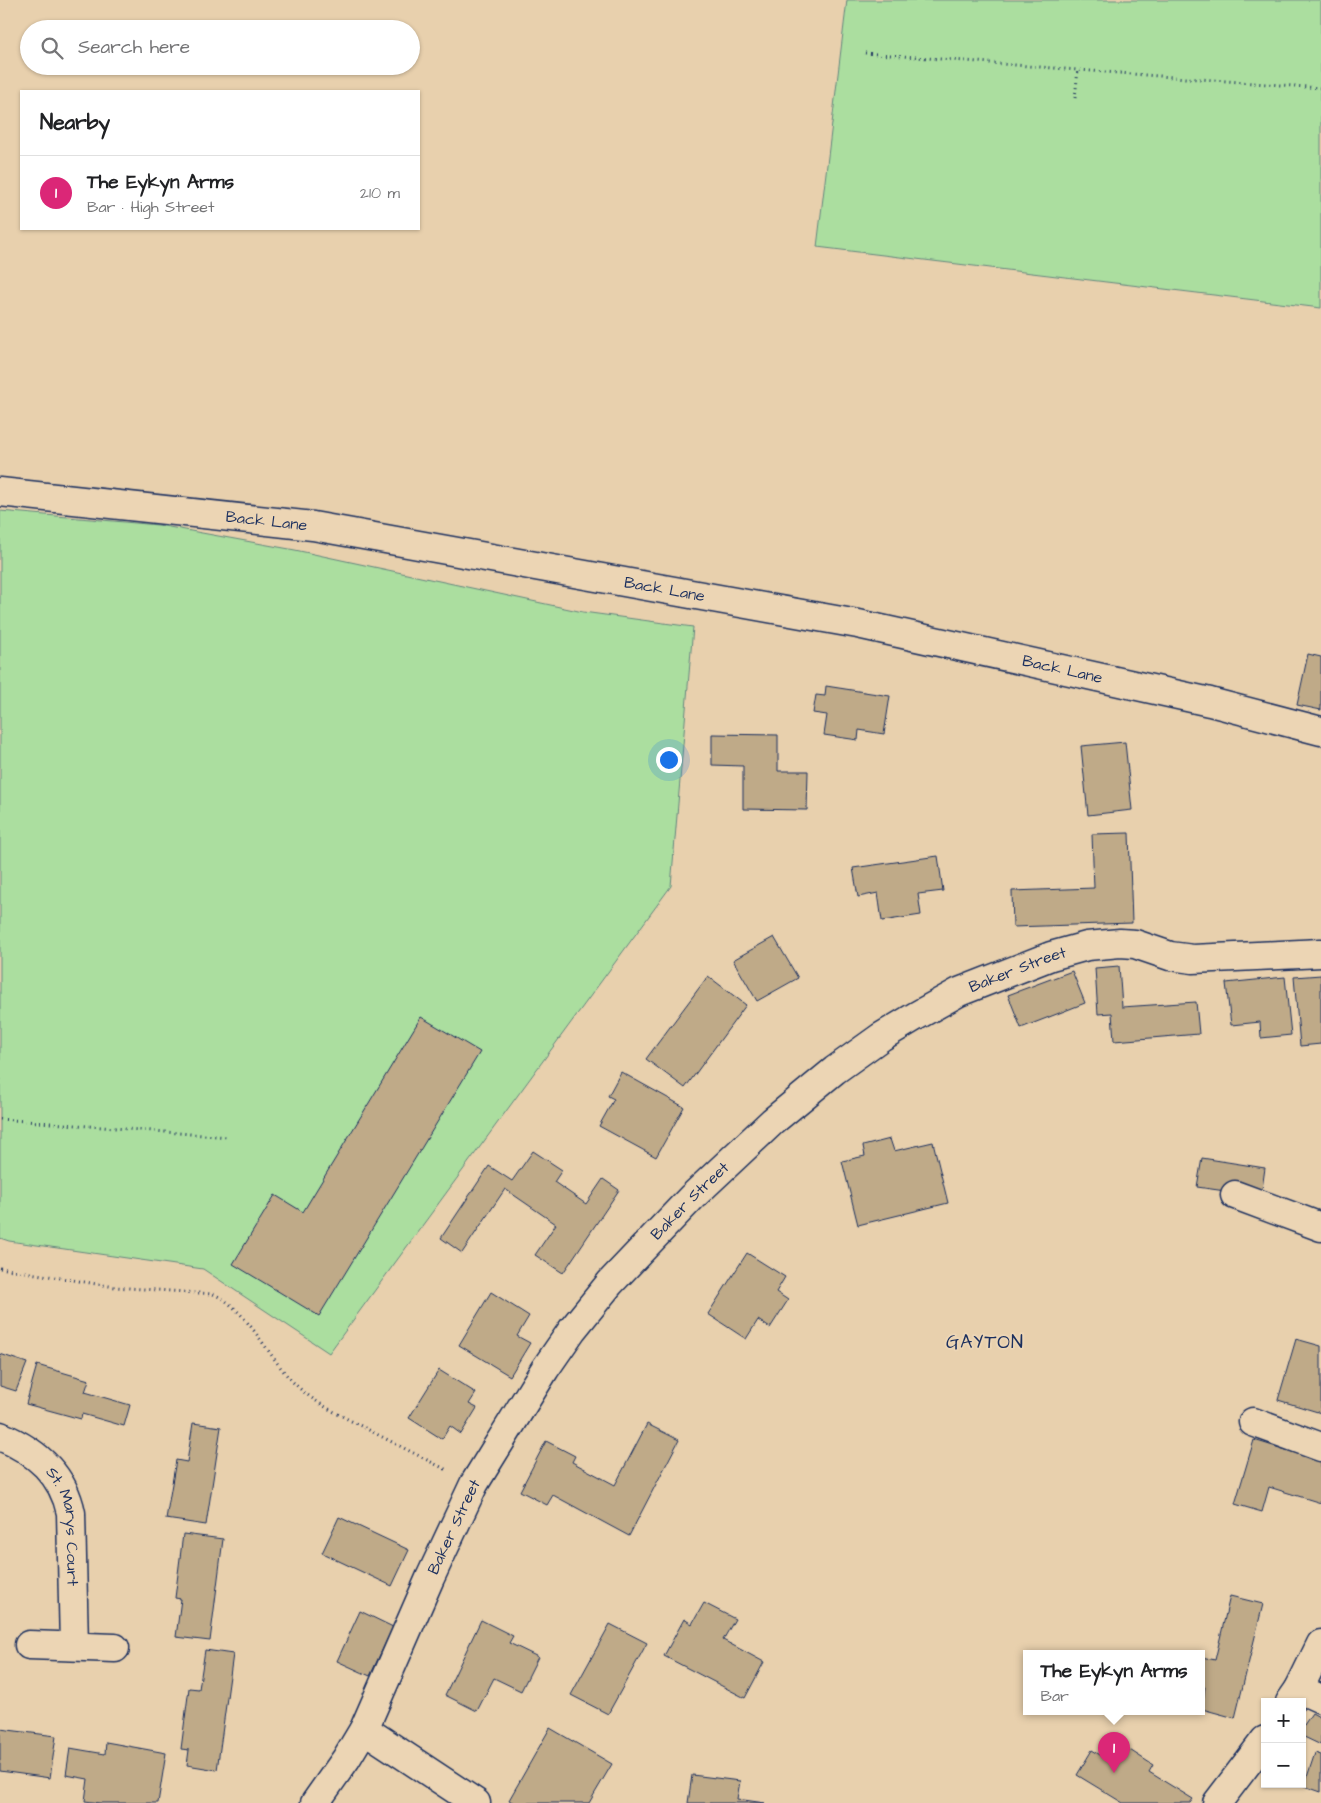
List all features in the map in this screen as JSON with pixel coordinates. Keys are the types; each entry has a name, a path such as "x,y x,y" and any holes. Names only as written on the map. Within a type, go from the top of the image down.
{"street":[{"name":"Back Lane","path":"0,492 313,526 829,619 1210,702 1321,732"},
{"name":"Baker Street","path":"315,1803 346,1759 364,1729 430,1578 474,1484 545,1368 572,1330 610,1283 692,1197 773,1121 835,1070 881,1037 959,992 1024,965 1087,946 1120,944 1135,944 1170,956 1193,959 1321,953"},
{"path":"1234,1195 1321,1227"},
{"path":"1253,1422 1321,1447"},
{"name":"St. Marys Court","path":"0,1436 23,1448 52,1470 68,1497 71,1513 74,1646"},
{"path":"1303,1697 1321,1644"},
{"path":"30,1645 115,1648"},
{"path":"364,1729 476,1803"},
{"path":"1217,1803 1263,1743"}],"path":[{"path":"865,53 1321,88"},
{"path":"1075,98 1078,70"},
{"path":"0,1119 229,1137"},
{"path":"0,1268 115,1288 212,1294 224,1298 235,1308 286,1375 298,1387 346,1418 474,1484"}],"green space":[{"path":"847,0 1321,0 1321,308 817,247"},
{"path":"0,511 158,525 295,550 583,612 693,627 671,886 329,1353 203,1269 9,1241 0,1238"}],"building":[{"path":"1308,654 1321,657 1321,710 1297,705"},
{"path":"826,686 890,696 884,734 859,730 858,740 824,735 827,715 813,713 816,695 825,696"},
{"path":"712,734 778,735 778,771 808,771 807,810 743,809 743,766 712,765"},
{"path":"1125,742 1132,810 1088,815 1081,746"},
{"path":"1129,833 1132,923 1013,927 1012,891 1094,888 1092,834"},
{"path":"938,856 943,891 918,894 921,915 882,921 878,893 858,897 853,868"},
{"path":"774,937 798,978 757,1001 733,960"},
{"path":"1119,966 1122,1007 1196,1002 1199,1034 1114,1041 1112,1013 1098,1014 1095,968"},
{"path":"1072,971 1085,1003 1021,1028 1008,995"},
{"path":"1321,975 1321,1044 1300,1046 1294,977"},
{"path":"708,976 746,1005 685,1088 646,1059"},
{"path":"1285,977 1291,1035 1261,1038 1260,1022 1231,1025 1226,983"},
{"path":"421,1017 480,1052 319,1316 233,1264 275,1195 303,1212"},
{"path":"621,1072 684,1107 656,1157 599,1126 614,1099 608,1096"},
{"path":"890,1139 894,1151 933,1142 948,1203 858,1225 842,1161 865,1156 863,1146"},
{"path":"533,1151 562,1170 554,1182 586,1204 603,1179 619,1190 563,1273 535,1255 556,1224 505,1189 462,1253 441,1238 489,1166 512,1181"},
{"path":"1202,1158 1265,1168 1261,1196 1197,1187"},
{"path":"747,1253 785,1277 776,1292 788,1300 770,1328 758,1320 746,1339 708,1314"},
{"path":"491,1292 529,1316 517,1336 530,1343 510,1376 459,1345"},
{"path":"1296,1339 1321,1346 1321,1413 1278,1400"},
{"path":"0,1354 27,1363 16,1391 0,1386"},
{"path":"37,1365 89,1380 85,1392 130,1405 124,1426 82,1414 81,1419 26,1404"},
{"path":"439,1370 476,1393 469,1404 477,1408 461,1434 450,1426 442,1439 409,1418"},
{"path":"193,1423 221,1427 206,1525 166,1519 176,1460 187,1462"},
{"path":"647,1424 679,1440 629,1536 553,1495 547,1505 520,1491 546,1441 575,1456 572,1462 615,1485"},
{"path":"1254,1440 1321,1461 1321,1503 1269,1487 1262,1512 1235,1504"},
{"path":"339,1517 409,1550 392,1586 322,1553"},
{"path":"183,1534 223,1539 210,1641 176,1637 181,1599 175,1598"},
{"path":"1230,1596 1263,1604 1235,1718 1205,1710 1205,1658 1215,1660"},
{"path":"704,1603 735,1619 723,1640 764,1662 745,1698 664,1656 684,1619 692,1624"},
{"path":"360,1611 393,1627 370,1676 337,1661"},
{"path":"481,1620 513,1636 509,1643 538,1657 521,1691 494,1678 477,1711 445,1695"},
{"path":"610,1624 647,1643 608,1714 571,1695"},
{"path":"205,1650 233,1654 217,1770 187,1765 189,1750 181,1749 189,1688 199,1689"},
{"path":"1312,1713 1321,1718 1321,1745 1306,1738 1306,1722"},
{"path":"550,1728 612,1764 589,1803 514,1803 509,1800"},
{"path":"0,1729 56,1736 50,1778 0,1771"},
{"path":"106,1742 166,1753 158,1803 100,1803 85,1801 88,1779 66,1775 70,1748 105,1754"},
{"path":"1122,1745 1153,1765 1149,1772 1193,1799 1190,1803 1123,1803 1077,1775 1092,1750 1112,1762"},
{"path":"1315,1753 1321,1755 1321,1792 1306,1787 1306,1780"},
{"path":"692,1775 740,1781 737,1799 765,1803 688,1803"}],"place":[{"name":"The Eykyn Arms","path":"1114,1773"}],"district":[{"name":"GAYTON","path":"985,1342"}]}
